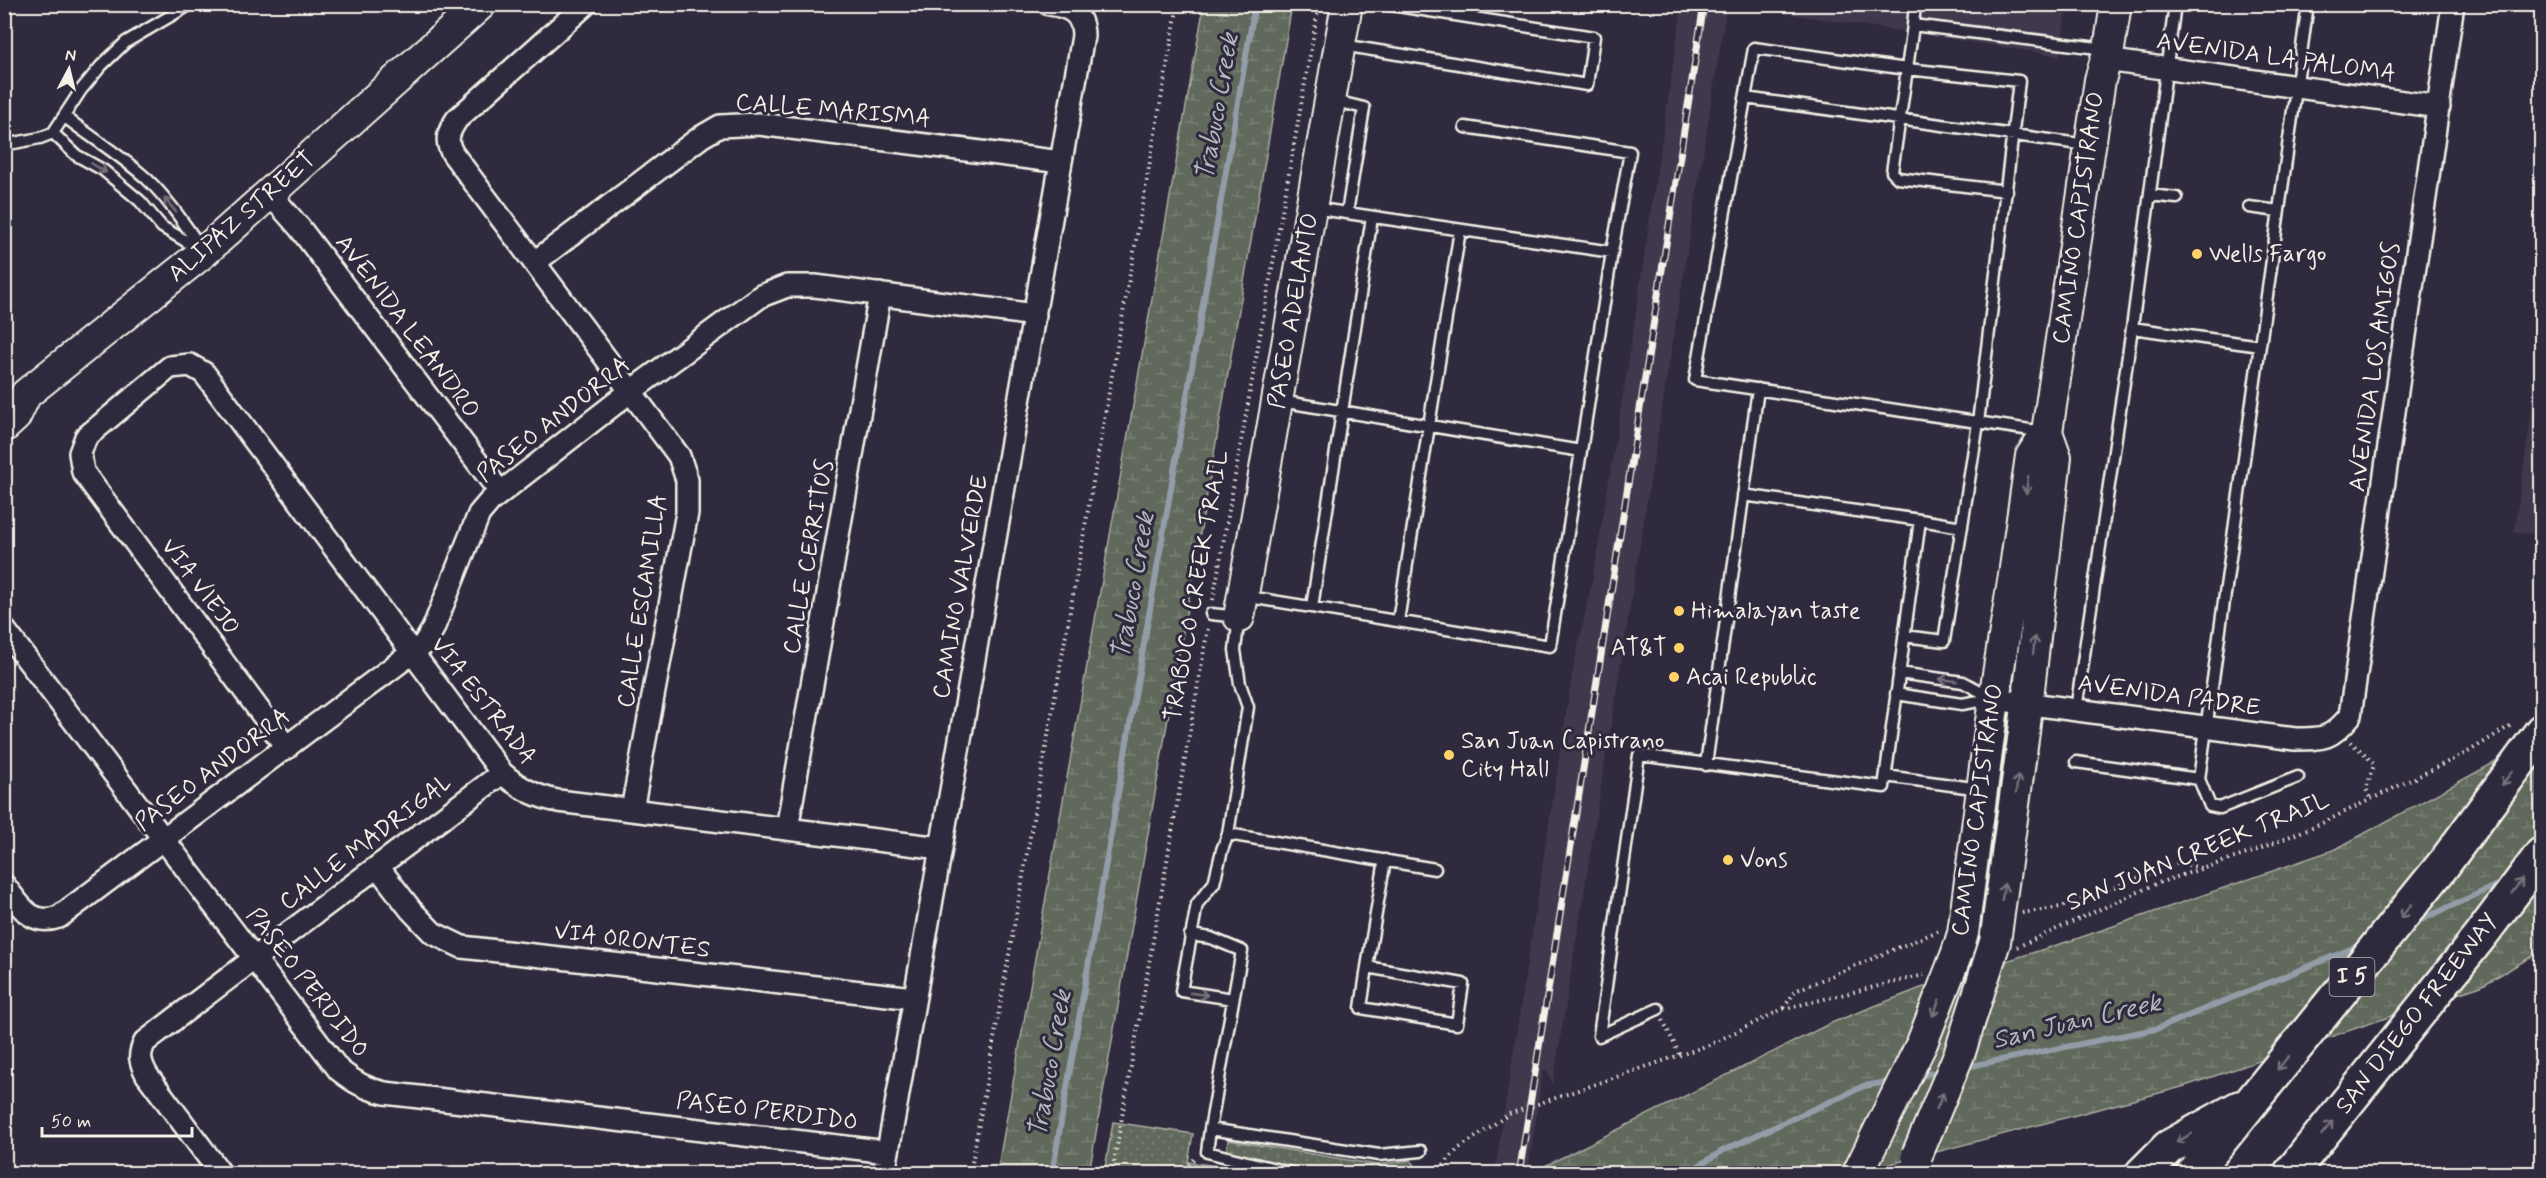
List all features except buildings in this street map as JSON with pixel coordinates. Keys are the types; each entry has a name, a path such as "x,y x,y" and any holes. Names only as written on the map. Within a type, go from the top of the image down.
{"highway":[{"name":"I 5","path":"2193,1173 2443,865 2532,725"},
{"name":"SAN DIEGO FREEWAY","path":"2290,1173 2481,934 2541,854"},
{"path":"2142,1173 2169,1146 2258,1094"}],"main road":[{"name":"ALIPAZ STREET","path":"4,427 15,417 15,398 204,252 481,4"},
{"name":"PASEO ADELANTO","path":"1231,609 1278,400 1347,4"},
{"name":"CAMINO CAPISTRANO","path":"1912,1164 1960,1052 2001,946 2001,909 2056,457 2048,432 2100,80 2108,54 2116,4"},
{"name":"CAMINO CAPISTRANO","path":"1858,1173 1922,1043 1960,943 2031,456 2048,432"}],"street":[{"name":"CALLE ESCAMILLA","path":"586,4 457,118 447,137 448,147 679,456 687,480 687,513 632,810"},
{"name":"CAMINO VALVERDE","path":"884,1173 1083,36 1081,18 1074,12 1049,4"},
{"name":"AVENIDA LOS AMIGOS","path":"2336,733 2350,716 2453,4"},
{"name":"AVENIDA LA PALOMA","path":"2108,54 2167,68 2439,107"},
{"name":"CALLE MARISMA","path":"535,262 701,137 720,126 759,124 1062,162"},
{"name":"AVENIDA LEANDRO","path":"270,194 299,227 500,492"},
{"name":"PASEO ANDORRA","path":"4,885 23,909 42,921 59,917 424,644 434,629 479,514 500,492 631,391 761,296 787,286 815,286 1035,315"},
{"name":"CALLE CERRITOS","path":"788,829 880,294"},
{"name":"VIA ESTRADA","path":"80,453 86,437 170,367 190,365 204,374 502,773 523,789 546,799 941,848"},
{"name":"VIA VIEJO","path":"80,453 83,472 287,748"},
{"name":"PASEO PERDIDO","path":"4,629 339,1070 368,1090 888,1152"},
{"name":"AVENIDA PADRE","path":"1994,699 2295,739 2318,739 2336,733"},
{"name":"CALLE MADRIGAL","path":"221,1173 147,1075 140,1062 140,1051 145,1042 254,957 502,773"},
{"name":"VIA ORONTES","path":"378,867 411,910 433,933 462,947 914,998"}],"lane":[{"path":"4,145 53,133 81,90 101,66 126,42 191,4"},
{"path":"1340,45 1587,85 1594,37 1385,4"},
{"path":"1903,4 1915,5 1892,172 1898,178 2007,191"},
{"path":"2076,710 2132,328 2175,4"},
{"path":"2298,777 2220,808 2210,806 2199,779 2308,4"},
{"path":"1913,25 2108,54"},
{"path":"1904,636 1944,640 1978,423 2019,81 1907,69 1754,48 1695,380 1978,423 2048,432"},
{"path":"1745,98 2090,145"},
{"path":"1330,100 1364,108 1347,213"},
{"path":"65,117 97,142 117,154 147,180 172,206 204,252"},
{"path":"1233,999 1181,991 1197,904 1214,883 1228,834 1248,707 1240,684 1231,609 1312,607 1550,646 1630,152 1465,127"},
{"path":"53,133 76,155 103,170 140,201 162,227 204,252"},
{"path":"2150,195 2177,198"},
{"path":"2249,207 2278,211"},
{"path":"1312,208 1612,252"},
{"path":"1312,607 1372,217"},
{"path":"1398,621 1460,230"},
{"path":"2132,328 2260,346"},
{"path":"1706,765 1758,389"},
{"path":"1278,400 1581,451"},
{"path":"1743,495 1962,527"},
{"path":"1658,1009 1599,1036 1639,755 1884,787 1920,520"},
{"path":"1899,673 1963,682 1994,699"},
{"path":"1896,694 1962,704 1994,699"},
{"path":"2076,762 2199,779"},
{"path":"1886,776 1982,789"},
{"path":"1228,834 1435,868"},
{"path":"1367,967 1463,984 1457,1024 1361,1008 1367,967 1385,860"},
{"path":"1190,935 1211,938 1242,951 1207,1152 1295,1173"},
{"path":"1210,1129 1379,1155 1420,1151"}],"path":[{"path":"970,1173 1178,4"},
{"name":"TRABUCO CREEK TRAIL","path":"1112,1173 1231,609 1319,4"},
{"name":"SAN JUAN CREEK TRAIL","path":"2001,946 2029,943 2158,884 2250,853 2302,832 2468,752 2532,725"},
{"path":"2336,733 2366,755 2374,765 2366,789 2370,798"},
{"path":"2001,909 2025,914 2061,907 2179,863 2201,868"},
{"path":"1783,1009 1795,991 1941,930 1960,943"},
{"path":"1435,1173 1458,1149 1509,1114 1709,1045 1783,1009 1933,972"},
{"path":"1658,1009 1679,1055"},
{"path":"1181,1173 1192,1158 1207,1152"}],"shaded area":[{"path":"1682,5 1727,5 1553,1085 1547,1071 1543,1070 1528,1173 1495,1171 1572,674 1594,571 1626,376"},
{"path":"1730,5 2067,5 2060,56"},
{"path":"2541,348 2542,535 2514,532"}],"green space":[{"path":"1204,5 1292,5 1089,1173 997,1173"},
{"path":"2541,737 2541,951 2481,986 2182,1087 1857,1173 1529,1174 1831,1023 1921,988 2079,938 2336,849"},
{"path":"1113,1122 1193,1134 1188,1162 1224,1167 1228,1140 1378,1165 1411,1160 1418,1173 1104,1174"}],"waterway":[{"name":"Trabuco Creek","path":"1052,1174 1255,4"},
{"name":"San Juan Creek","path":"2414,923 2506,881"},
{"name":"San Juan Creek","path":"1965,1067 2156,1029 2363,944"},
{"name":"San Juan Creek","path":"1917,1076 1943,1071"},
{"name":"San Juan Creek","path":"1685,1174 1724,1150 1864,1086 1893,1081"}],"railway":[{"path":"1519,1174 1704,4"}],"place":[{"name":"Wells Fargo","path":"2197,254"},
{"name":"Himalayan taste","path":"1679,611"},
{"name":"AT&T","path":"1679,648"},
{"name":"Acai Republic","path":"1674,677"},
{"name":"San Juan Capistrano City Hall","path":"1449,755"},
{"name":"Vons","path":"1728,860"}]}
